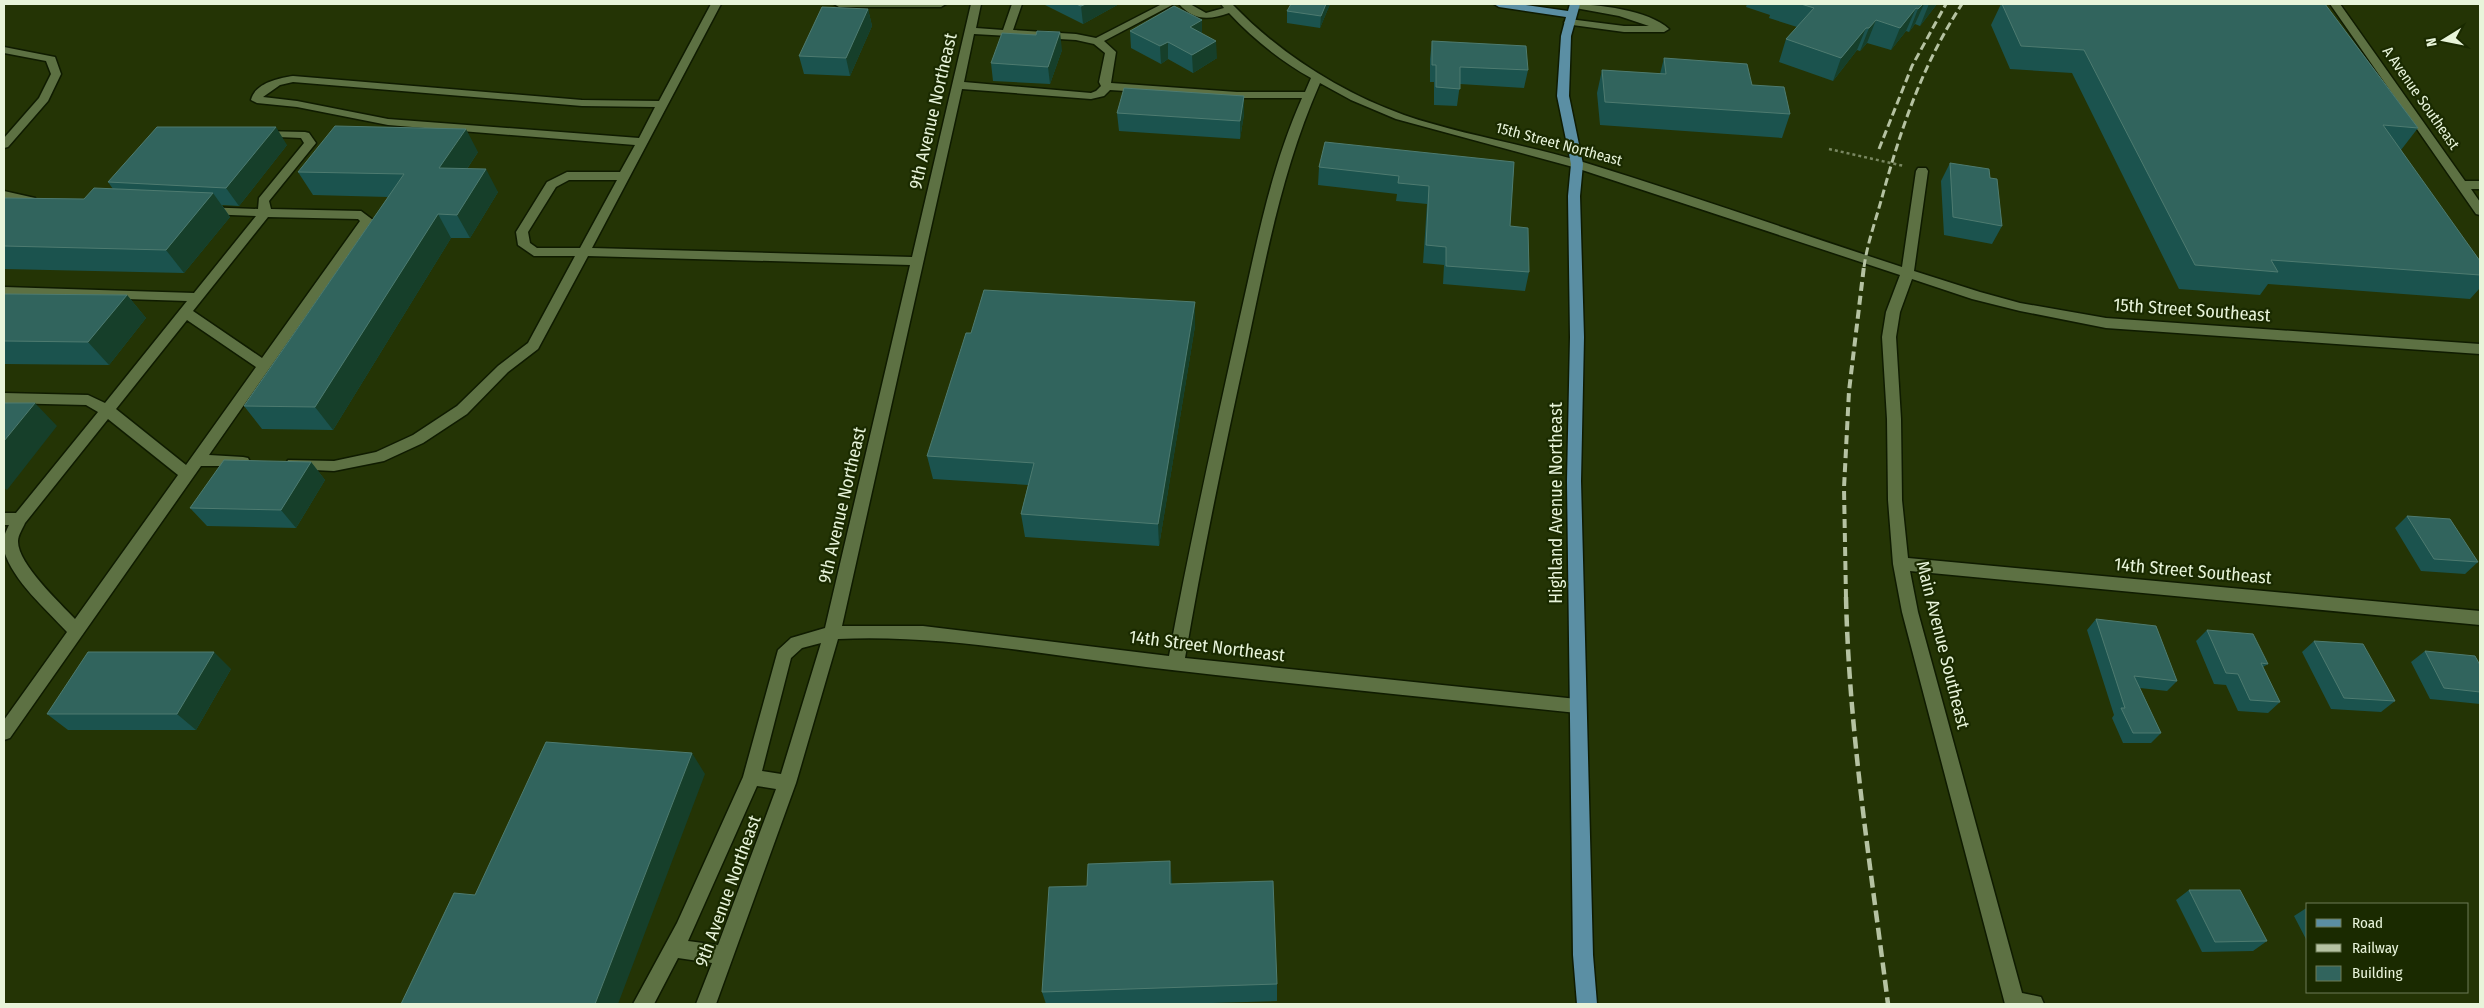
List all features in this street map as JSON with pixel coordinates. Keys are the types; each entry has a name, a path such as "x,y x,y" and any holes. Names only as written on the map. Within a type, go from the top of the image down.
{"main road":[{"path":"1499,4 1572,12"},
{"name":"Highland Avenue Northeast","path":"1572,12 1564,59 1563,96 1577,164 1574,196 1577,282 1574,481 1583,955 1587,1004"}],"street":[{"path":"275,463 334,466 379,457 418,439 462,410 503,369 533,346 565,283 584,252 716,4"},
{"path":"839,4 941,4"},
{"name":"9th Avenue Northeast","path":"706,1004 787,783 832,633 976,4"},
{"path":"1007,32 1017,4"},
{"path":"1097,41 1169,4"},
{"path":"1184,4 1200,16 1208,17 1229,6"},
{"name":"A Avenue Southeast","path":"2335,4 2464,185 2480,211"},
{"name":"15th Street Northeast","path":"1229,6 1246,25 1293,63 1355,98 1400,117 1441,130 1577,164 1864,258 1907,274"},
{"path":"1572,12 1627,14 1646,20 1664,29 1624,28 1572,12"},
{"path":"970,30 1076,37 1097,41 1110,52 1105,82 1107,86"},
{"path":"4,50 50,58 56,74 44,99 4,145"},
{"path":"1176,663 1197,542 1272,202 1294,127 1317,78"},
{"path":"642,142 388,122 297,104 257,100 258,95 276,82 293,79 572,102 663,104"},
{"path":"958,85 1091,96 1100,94 1107,86"},
{"path":"1107,86 1237,95 1309,95"},
{"path":"76,631 40,592 14,556 10,541 20,519 264,212 263,201 310,143 305,135 247,134"},
{"name":"Main Avenue Southeast","path":"1922,171 1907,274 1893,312 1889,337 1894,419 1895,500 1902,564 1910,612 2015,1003"},
{"path":"625,176 567,176 551,185 522,232 524,246 534,252 918,260"},
{"path":"2464,185 2480,186"},
{"path":"4,195 22,201 42,202"},
{"path":"4,733 367,220 361,215 197,209"},
{"name":"15th Street Southeast","path":"1907,274 2012,305 2106,323 2480,349"},
{"path":"4,291 197,297"},
{"path":"185,312 264,366"},
{"path":"4,398 88,400 107,410 187,474"},
{"path":"197,460 256,462"},
{"path":"4,519 20,519"},
{"name":"14th Street Southeast","path":"1902,564 2480,618"},
{"name":"14th Street Northeast","path":"643,1004 684,929 752,777 784,655 797,643 832,633 868,631 923,633 1176,663 1577,706"},
{"path":"752,777 787,783"},
{"path":"673,948 724,955"},
{"path":"2015,1003 2034,1004"}],"path":[{"path":"1829,149 1922,171"}],"building":[{"path":"1291,4 1326,4 1321,16 1287,11"},
{"path":"1801,4 1923,4 1918,9 1916,8 1900,28 1876,20 1869,28 1866,28 1841,58 1786,39 1814,8"},
{"path":"2002,4 2325,4 2418,128 2383,125 2480,261 2480,275 2271,260 2278,272 2195,265 2084,50 2021,46"},
{"path":"1174,6 1202,20 1190,27 1216,41 1192,55 1168,42 1160,46 1130,31"},
{"path":"822,7 868,9 846,58 799,56"},
{"path":"1037,31 1060,32 1048,67 991,63 1002,33 1036,35"},
{"path":"1432,41 1526,46 1528,70 1460,67 1460,89 1436,87 1436,65 1432,65"},
{"path":"1664,58 1747,64 1752,85 1784,87 1790,114 1605,102 1602,70 1666,74"},
{"path":"1124,88 1244,96 1240,121 1117,113"},
{"path":"335,126 466,129 439,168 486,169 457,215 438,214 315,407 244,406 404,174 298,172"},
{"path":"157,127 276,127 226,188 108,182"},
{"path":"1325,142 1514,162 1510,226 1528,228 1529,272 1446,266 1446,247 1426,245 1429,186 1398,183 1399,176 1319,167"},
{"path":"1950,163 1989,169 1990,178 1997,179 2002,226 1953,217"},
{"path":"94,188 213,193 166,250 4,246 4,198 84,199"},
{"path":"984,290 1195,302 1158,524 1021,514 1034,463 927,456 966,333 971,333"},
{"path":"4,294 127,295 88,342 4,341"},
{"path":"4,403 35,403 4,441"},
{"path":"224,460 311,462 281,510 190,508"},
{"path":"2407,516 2450,519 2478,562 2434,559"},
{"path":"2096,619 2156,626 2177,681 2134,676 2161,733 2133,733 2121,708 2125,708"},
{"path":"2207,630 2253,634 2268,664 2261,663 2280,702 2250,700 2238,674 2226,673"},
{"path":"2314,641 2363,644 2395,701 2344,698"},
{"path":"2425,651 2475,656 2480,665 2480,692 2444,688"},
{"path":"88,652 214,652 177,714 47,714"},
{"path":"546,742 692,753 595,1004 401,1004 454,893 475,895"},
{"path":"1170,861 1170,884 1273,881 1277,984 1042,992 1049,887 1087,886 1088,864"},
{"path":"2189,890 2240,890 2267,941 2215,942"}],"railway":[{"path":"1879,149 1912,66 1946,4"},
{"path":"1864,267 1869,242 1904,124 1935,51 1962,4"},
{"path":"1846,598 1844,488 1849,391 1864,266"},
{"path":"1846,597 1851,699 1856,750 1888,1004"}]}
